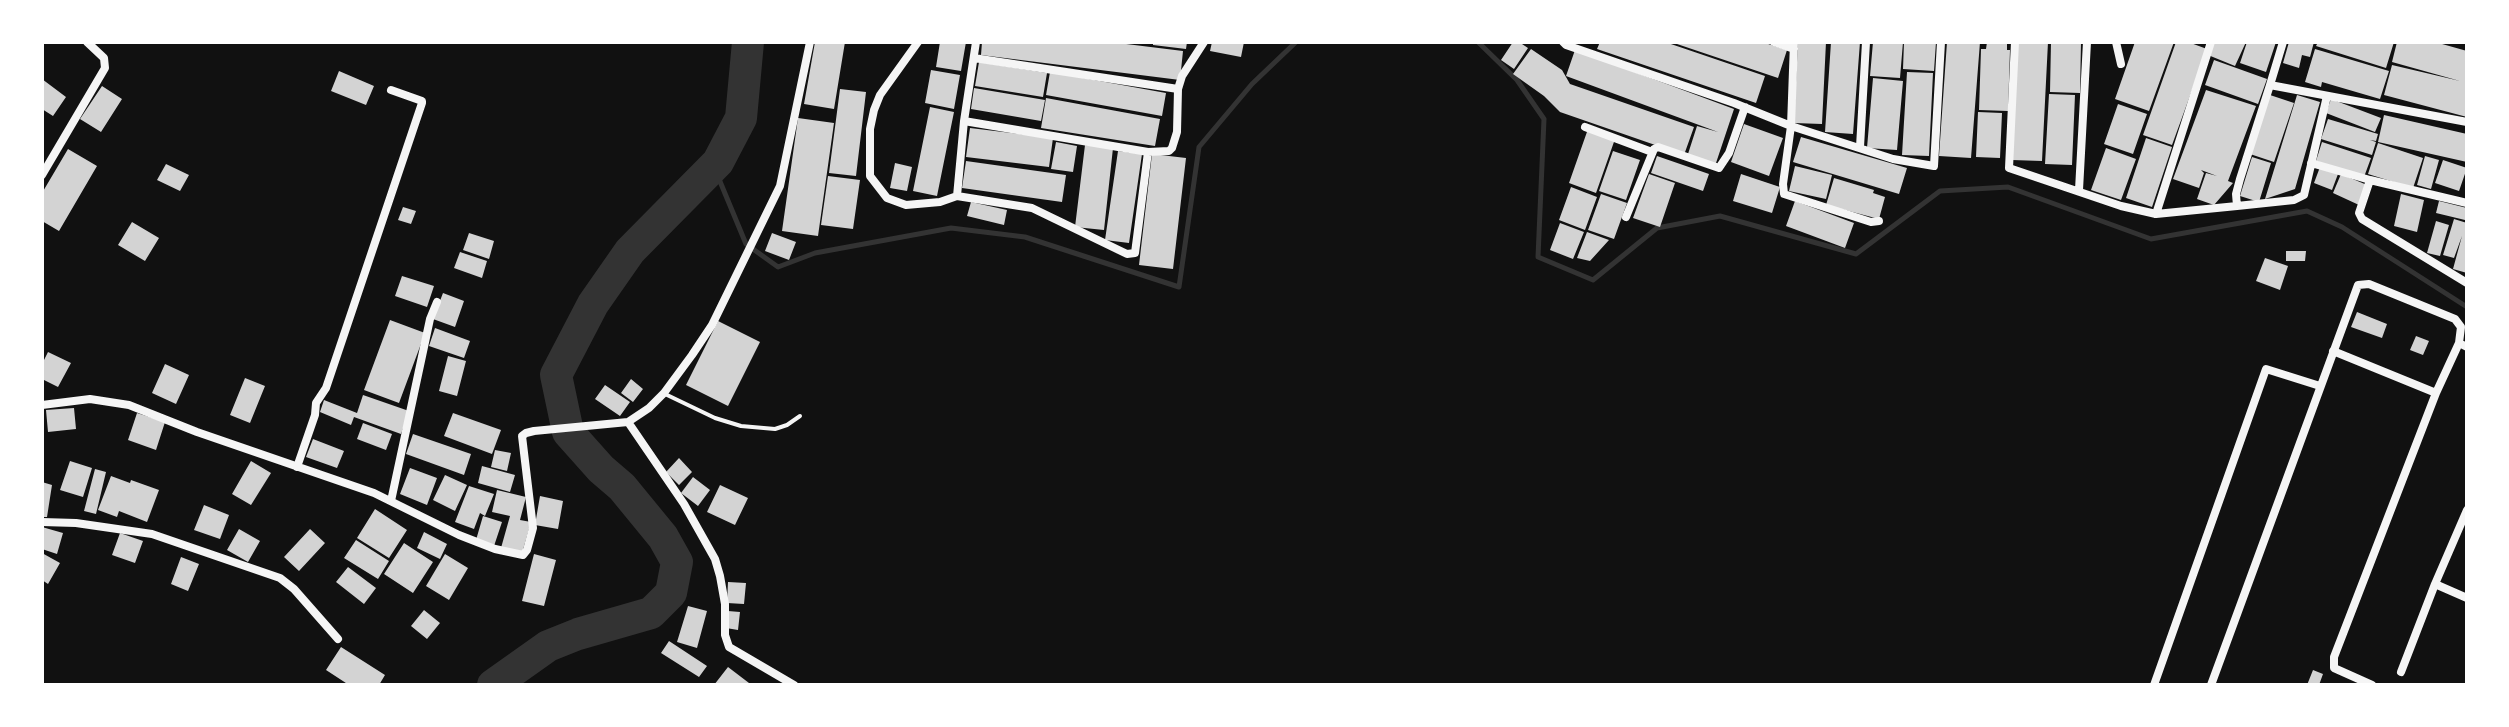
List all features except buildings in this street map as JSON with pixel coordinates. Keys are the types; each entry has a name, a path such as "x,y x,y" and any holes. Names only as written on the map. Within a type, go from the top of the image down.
{"street":[{"path":"42,175 105,68 104,58 87,42"},
{"path":"42,405 90,399 111,400 374,493 459,535 495,549 523,555 533,528 522,441 526,433 628,422 664,393 712,325 783,175 810,42"},
{"path":"918,42 880,95 870,129 870,176 887,198 906,205 940,202 957,196 1032,208 1100,242 1132,254 1136,250 1148,152"},
{"path":"957,196 976,42"},
{"path":"964,121 1148,152 1169,151 1177,132 1178,89 1182,76 1204,42"},
{"path":"1563,42 1791,126 1893,159 1934,166 1941,42"},
{"path":"1774,42 1794,45 1791,126 1784,194 1871,222 1879,221"},
{"path":"1860,147 1866,42"},
{"path":"2015,42 2009,168 2121,206 2156,214 2300,199 2307,187 2327,96"},
{"path":"2079,190 2087,42"},
{"path":"2116,42 2121,64"},
{"path":"2156,214 2210,44 2199,42"},
{"path":"2237,206 2240,179 2283,42"},
{"path":"974,58 1178,89"},
{"path":"2270,85 2467,122"},
{"path":"297,467 315,415 316,403 326,388 422,103 391,90"},
{"path":"1626,217 1652,152 1658,147 1719,168 1729,153 1745,107"},
{"path":"1585,127 1652,152"},
{"path":"2311,163 2467,203"},
{"path":"2370,180 2359,213 2362,219 2467,283"},
{"path":"2211,685 2358,285 2369,284 2455,319 2461,327 2463,345 2436,393 2334,657 2334,668 2372,685"},
{"path":"391,501 430,319 437,302"},
{"path":"2333,351 2436,393"},
{"path":"2154,685 2266,369 2320,386"},
{"path":"628,422 684,504 715,559 725,604 725,635 729,647 794,685"},
{"path":"2401,672 2467,510"},
{"path":"42,522 76,523 152,534 280,578 294,589 338,639"},
{"path":"2435,584 2467,598"}],"lane":[{"path":"664,393 715,418 741,426 775,429 800,416"}],"waterway":[{"path":"493,685 548,646 651,613 671,593 677,562 663,537 622,487 568,432 556,375 593,304 630,251 718,162 741,118 748,42"},
{"path":"714,167 746,244 778,267 815,253 951,228 1025,237 1179,287 1199,147 1252,84 1296,42"},
{"path":"1478,42 1517,80 1544,119 1538,257 1593,280 1657,228 1720,216 1856,254 1940,191 2008,187 2151,239 2307,211 2342,227 2467,307"}]}
